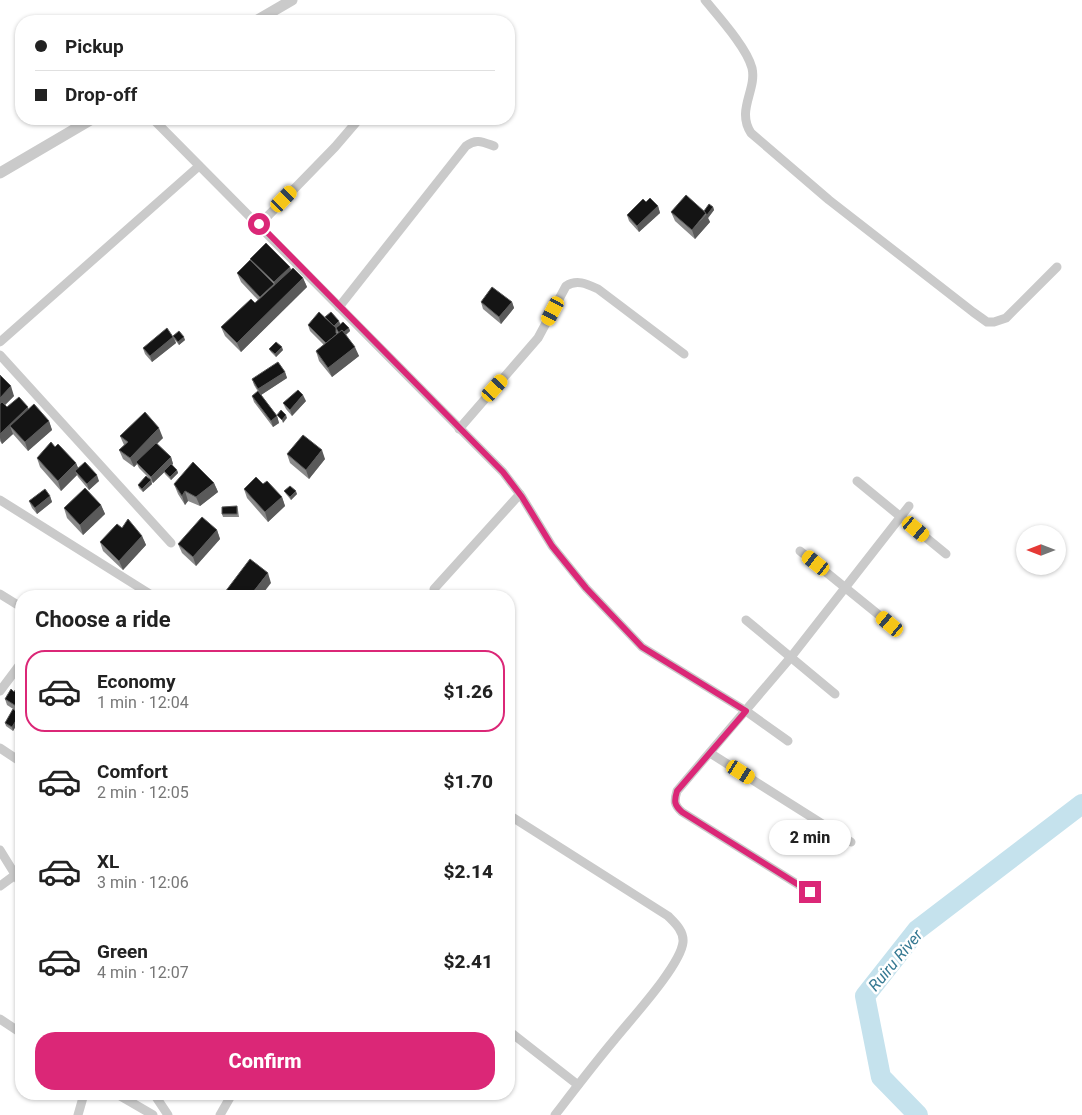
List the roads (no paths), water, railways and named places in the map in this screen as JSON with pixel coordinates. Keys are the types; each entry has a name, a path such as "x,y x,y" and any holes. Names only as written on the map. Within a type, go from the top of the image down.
{"street":[{"path":"266,15 292,0"},
{"path":"705,0 735,38 748,58 752,69 745,115 746,125 751,133 829,200 987,322 1006,318 1056,267"},
{"path":"0,174 82,125"},
{"path":"158,125 259,224 503,472 520,494 552,546 586,588 642,647 746,711 788,741"},
{"path":"259,224 335,147 354,125"},
{"path":"339,307 466,146 472,142 480,141 494,146"},
{"path":"0,342 200,166"},
{"path":"459,429 538,338 566,286 571,282 586,283 598,289 684,354"},
{"path":"0,355 171,543"},
{"path":"857,481 946,554"},
{"path":"434,589 520,494"},
{"path":"0,500 143,590"},
{"path":"810,892 682,812 676,806 677,791 791,657 909,506"},
{"path":"800,551 890,624"},
{"path":"0,594 15,603"},
{"path":"746,620 835,694"},
{"path":"0,691 15,671"},
{"path":"0,748 15,758"},
{"path":"710,753 851,842"},
{"path":"515,818 668,916 680,928 683,940 680,954 665,977 555,1115"},
{"path":"0,850 15,868"},
{"path":"0,886 15,874"},
{"path":"0,1019 15,1029"},
{"path":"515,1036 578,1085"},
{"path":"78,1115 82,1100"},
{"path":"127,1100 153,1115"},
{"path":"158,1100 168,1115"},
{"path":"220,1115 229,1100"}],"waterway":[{"name":"Ruiru River","path":"918,1115 881,1077 865,996 917,930 1082,804"}]}
